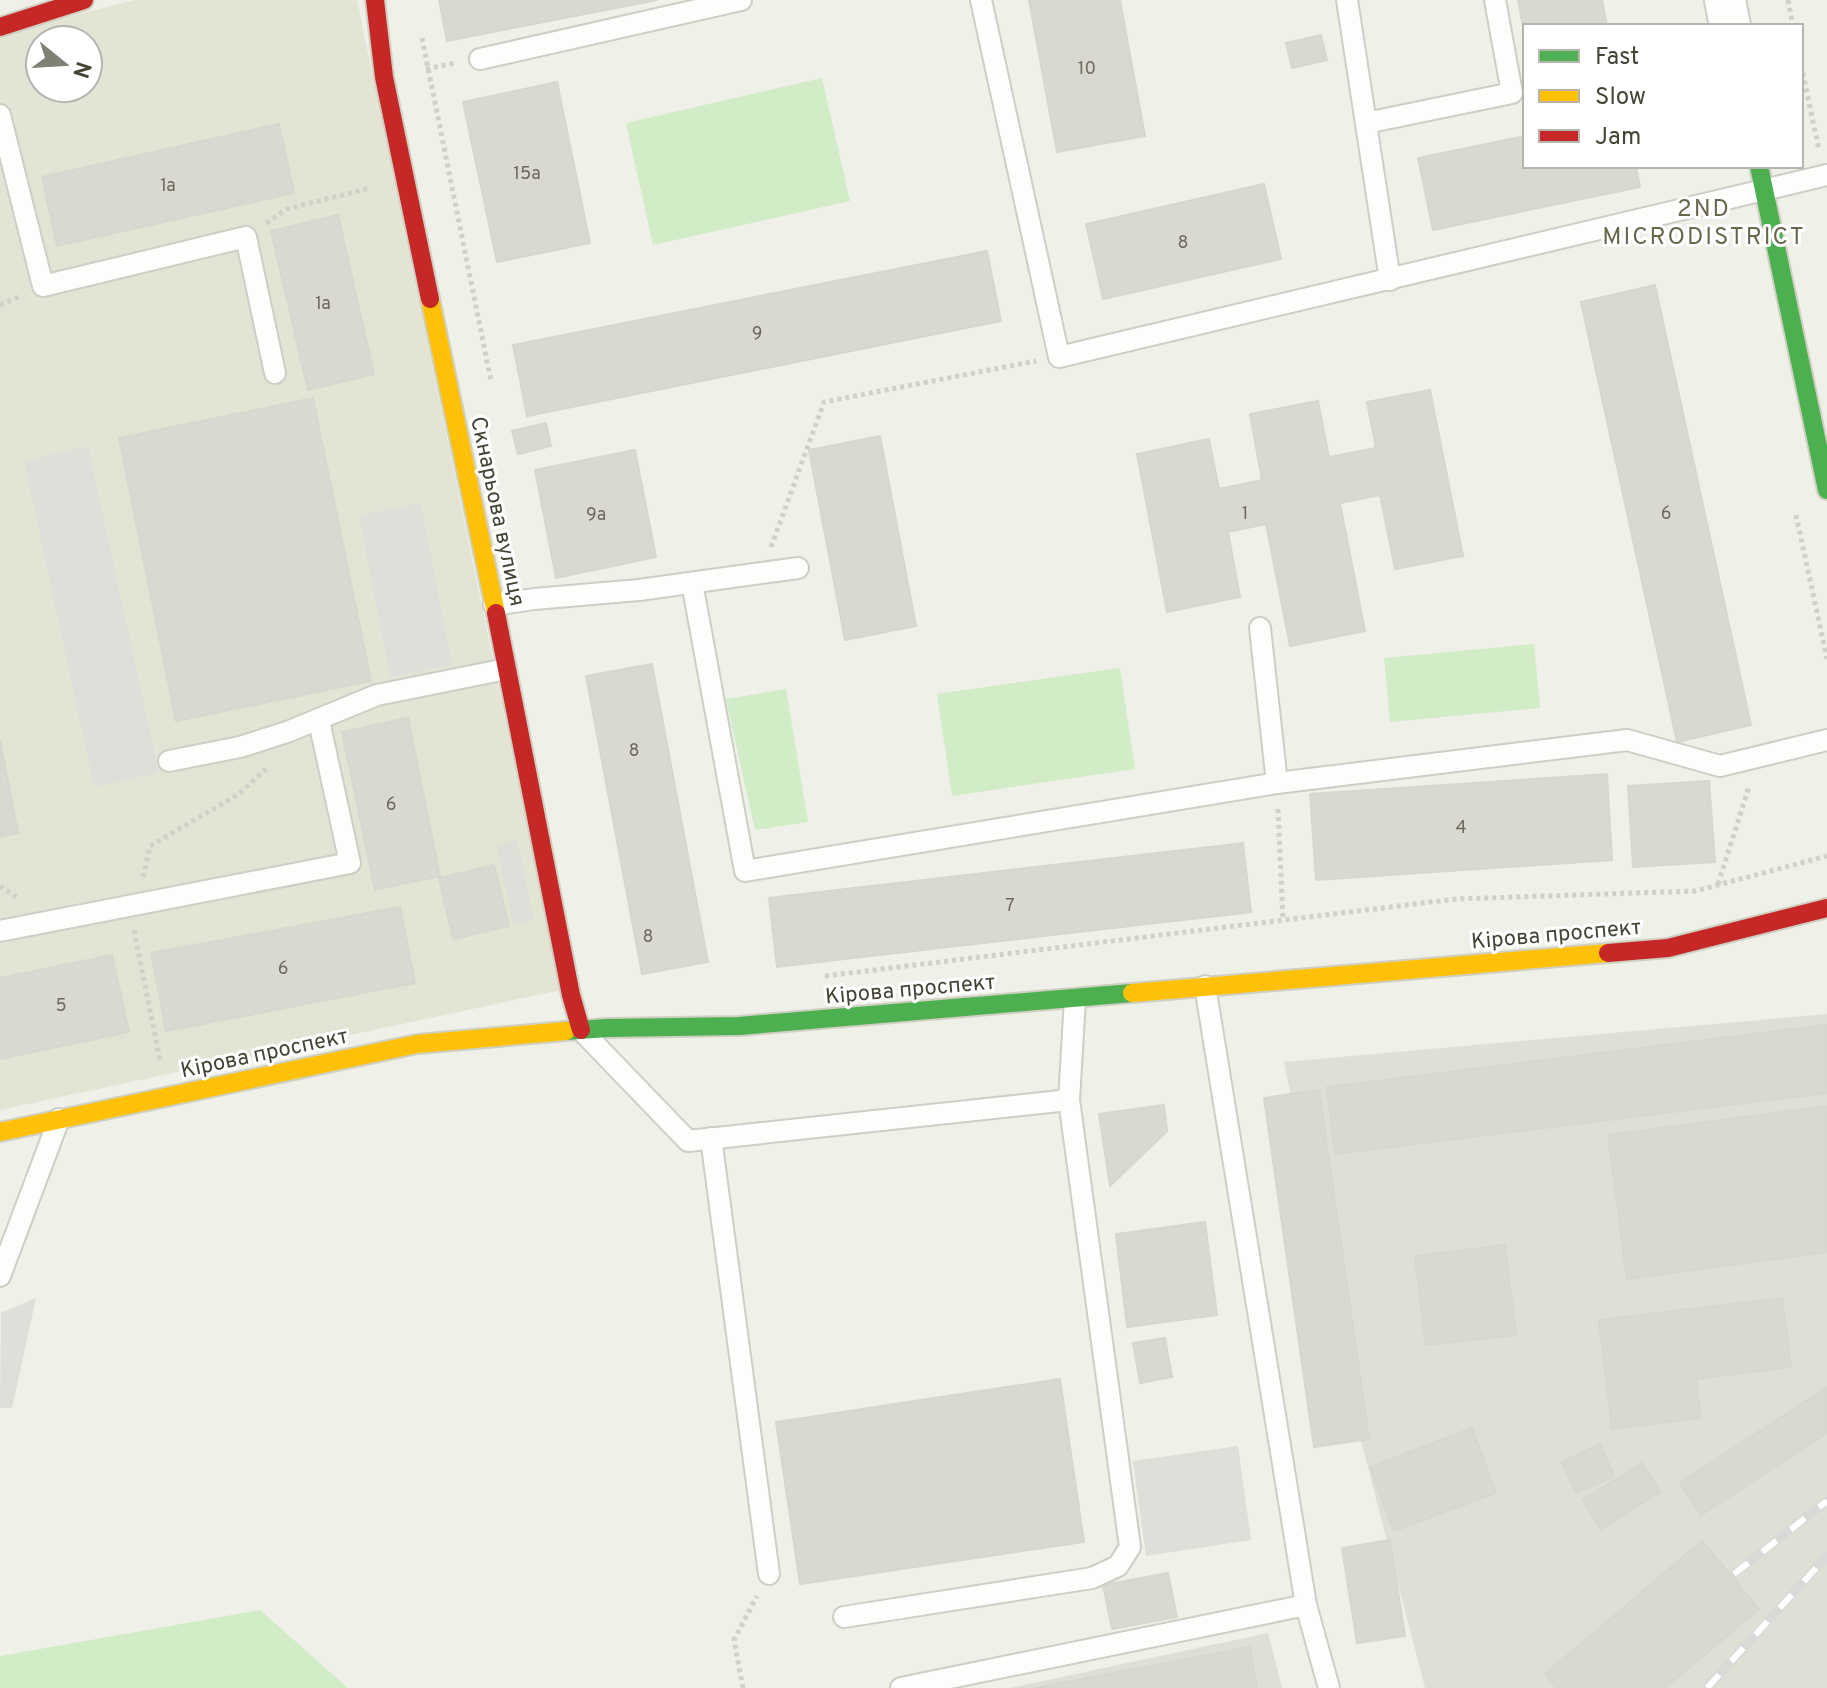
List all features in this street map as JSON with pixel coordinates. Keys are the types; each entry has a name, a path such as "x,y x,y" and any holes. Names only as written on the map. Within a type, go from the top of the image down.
{"street":[{"path":"0,27 84,0"},
{"name":"Скнарьова вулиця","path":"375,0 384,77 571,995 581,1030"},
{"path":"1725,0 1730,24"},
{"path":"1759,168 1827,490"},
{"name":"Кірова проспект","path":"0,1132 417,1044 581,1030 739,1026 1668,948 1827,908"}],"lane":[{"path":"480,59 741,0"},
{"path":"981,0 1059,357 1825,175"},
{"path":"1347,0 1390,280"},
{"path":"1366,123 1512,93 1495,0"},
{"path":"0,115 43,286 246,237 275,373"},
{"path":"494,605 798,568"},
{"path":"692,583 745,871 1277,783 1627,740 1720,766 1827,740"},
{"path":"1260,628 1277,783"},
{"path":"169,761 240,747 319,721 377,695 506,669"},
{"path":"0,931 350,863 319,721"},
{"path":"1205,986 1306,1605 1329,1688"},
{"path":"844,1617 1092,1578 1118,1566 1130,1547 1069,1100 1075,999"},
{"path":"581,1030 688,1141 1069,1100"},
{"path":"0,1276 59,1119"},
{"path":"711,1138 769,1574"},
{"path":"901,1688 1306,1605"}],"path":[{"path":"1788,0 1793,24"},
{"path":"420,30 492,389"},
{"path":"384,77 480,59"},
{"path":"1803,74 1825,175"},
{"path":"246,237 287,209 405,179"},
{"path":"761,574 824,402 1059,357"},
{"path":"1718,885 1759,757"},
{"path":"161,1062 134,934 150,846 239,794 273,762"},
{"path":"1277,783 1283,920"},
{"path":"818,977 1456,899 1695,891 1827,856"},
{"path":"743,1688 734,1640 769,1574"}],"shaded area":[{"path":"135,0 357,0 561,990 0,1110 0,34 24,28 24,104 104,104 104,24 40,24"},
{"path":"88,446 159,773 94,787 24,461"},
{"path":"421,503 452,665 390,677 359,515"},
{"path":"517,839 534,919 514,925 496,846"},
{"path":"1827,1014 1827,1688 1425,1688 1351,1402 1284,1062"},
{"path":"36,1298 12,1408 0,1408 1,1313"},
{"path":"1238,1446 1251,1540 1146,1556 1133,1461"},
{"path":"1268,1633 1282,1688 1010,1688"}],"green space":[{"path":"822,78 850,201 653,245 626,123"},
{"path":"1534,644 1540,708 1390,722 1384,658"},
{"path":"1120,668 1135,769 952,796 937,694"},
{"path":"786,689 808,822 755,830 726,699"},
{"path":"260,1610 348,1688 0,1688 0,1656"}],"building":[{"path":"439,0 657,0 447,41"},
{"path":"1029,0 1120,0 1145,136 1057,152"},
{"path":"1518,0 1602,0 1607,24 1523,24 1523,26"},
{"path":"1321,35 1327,60 1292,68 1286,43"},
{"path":"557,82 590,243 497,262 463,102"},
{"path":"279,124 294,193 57,246 42,177"},
{"path":"1523,136 1523,168 1636,168 1640,187 1433,230 1418,158"},
{"path":"1264,184 1281,259 1103,299 1086,224"},
{"path":"338,215 374,374 308,390 271,231"},
{"path":"987,251 1001,321 527,416 513,345"},
{"path":"1655,285 1751,725 1677,742 1581,302"},
{"path":"1430,390 1463,556 1395,569 1380,495 1340,503 1365,631 1290,646 1266,524 1228,532 1240,597 1167,612 1137,454 1209,439 1219,489 1262,480 1250,414 1318,401 1329,457 1376,448 1367,402"},
{"path":"313,398 371,681 176,721 119,438"},
{"path":"546,423 551,446 518,454 512,431"},
{"path":"880,436 916,626 845,640 809,450"},
{"path":"635,450 656,557 556,578 535,470"},
{"path":"652,664 708,962 642,974 586,676"},
{"path":"408,718 440,876 375,890 342,732"},
{"path":"0,740 18,833 0,837"},
{"path":"1607,774 1612,860 1316,880 1310,794"},
{"path":"1709,781 1715,862 1633,867 1628,786"},
{"path":"1243,843 1251,912 777,967 769,898"},
{"path":"494,865 509,926 453,939 439,878"},
{"path":"400,907 415,983 166,1031 151,953"},
{"path":"112,955 129,1032 0,1059 0,978"},
{"path":"1826,1025 1827,1093 1335,1154 1327,1087"},
{"path":"1319,1090 1369,1439 1314,1447 1264,1098"},
{"path":"1164,1105 1167,1131 1110,1186 1099,1114"},
{"path":"1827,1106 1827,1252 1627,1279 1608,1135"},
{"path":"1205,1222 1217,1315 1127,1327 1116,1234"},
{"path":"1505,1245 1516,1335 1426,1345 1415,1256"},
{"path":"1782,1298 1791,1367 1696,1379 1701,1418 1612,1429 1599,1320"},
{"path":"1165,1338 1172,1377 1140,1383 1133,1343"},
{"path":"1060,1379 1084,1542 800,1584 776,1422"},
{"path":"1827,1387 1827,1433 1701,1515 1680,1483"},
{"path":"1472,1428 1496,1493 1394,1531 1370,1467"},
{"path":"1600,1444 1614,1476 1576,1493 1562,1462"},
{"path":"1642,1463 1660,1492 1601,1529 1583,1500"},
{"path":"1390,1540 1405,1636 1357,1643 1342,1548"},
{"path":"1702,1541 1759,1609 1665,1688 1557,1688 1545,1674"},
{"path":"1168,1573 1177,1617 1112,1629 1103,1585"},
{"path":"1250,1647 1257,1688 1035,1688"}],"railway":[{"path":"1734,1574 1827,1501"},
{"path":"1707,1688 1827,1556"}],"traffic: fast":[{"path":"1759,168 1827,490"},
{"path":"566,1031 739,1026 1132,993"}],"traffic: slow":[{"path":"430,299 496,613"},
{"path":"1132,993 1608,953"},
{"path":"0,1132 417,1044 566,1031"}],"traffic: jam":[{"path":"0,27 84,0"},
{"path":"375,0 384,77 430,299"},
{"path":"496,613 571,995 581,1030"},
{"path":"1608,953 1668,948 1827,908"}],"district":[{"name":"2ND MICRODISTRICT","path":"1704,222"}]}
